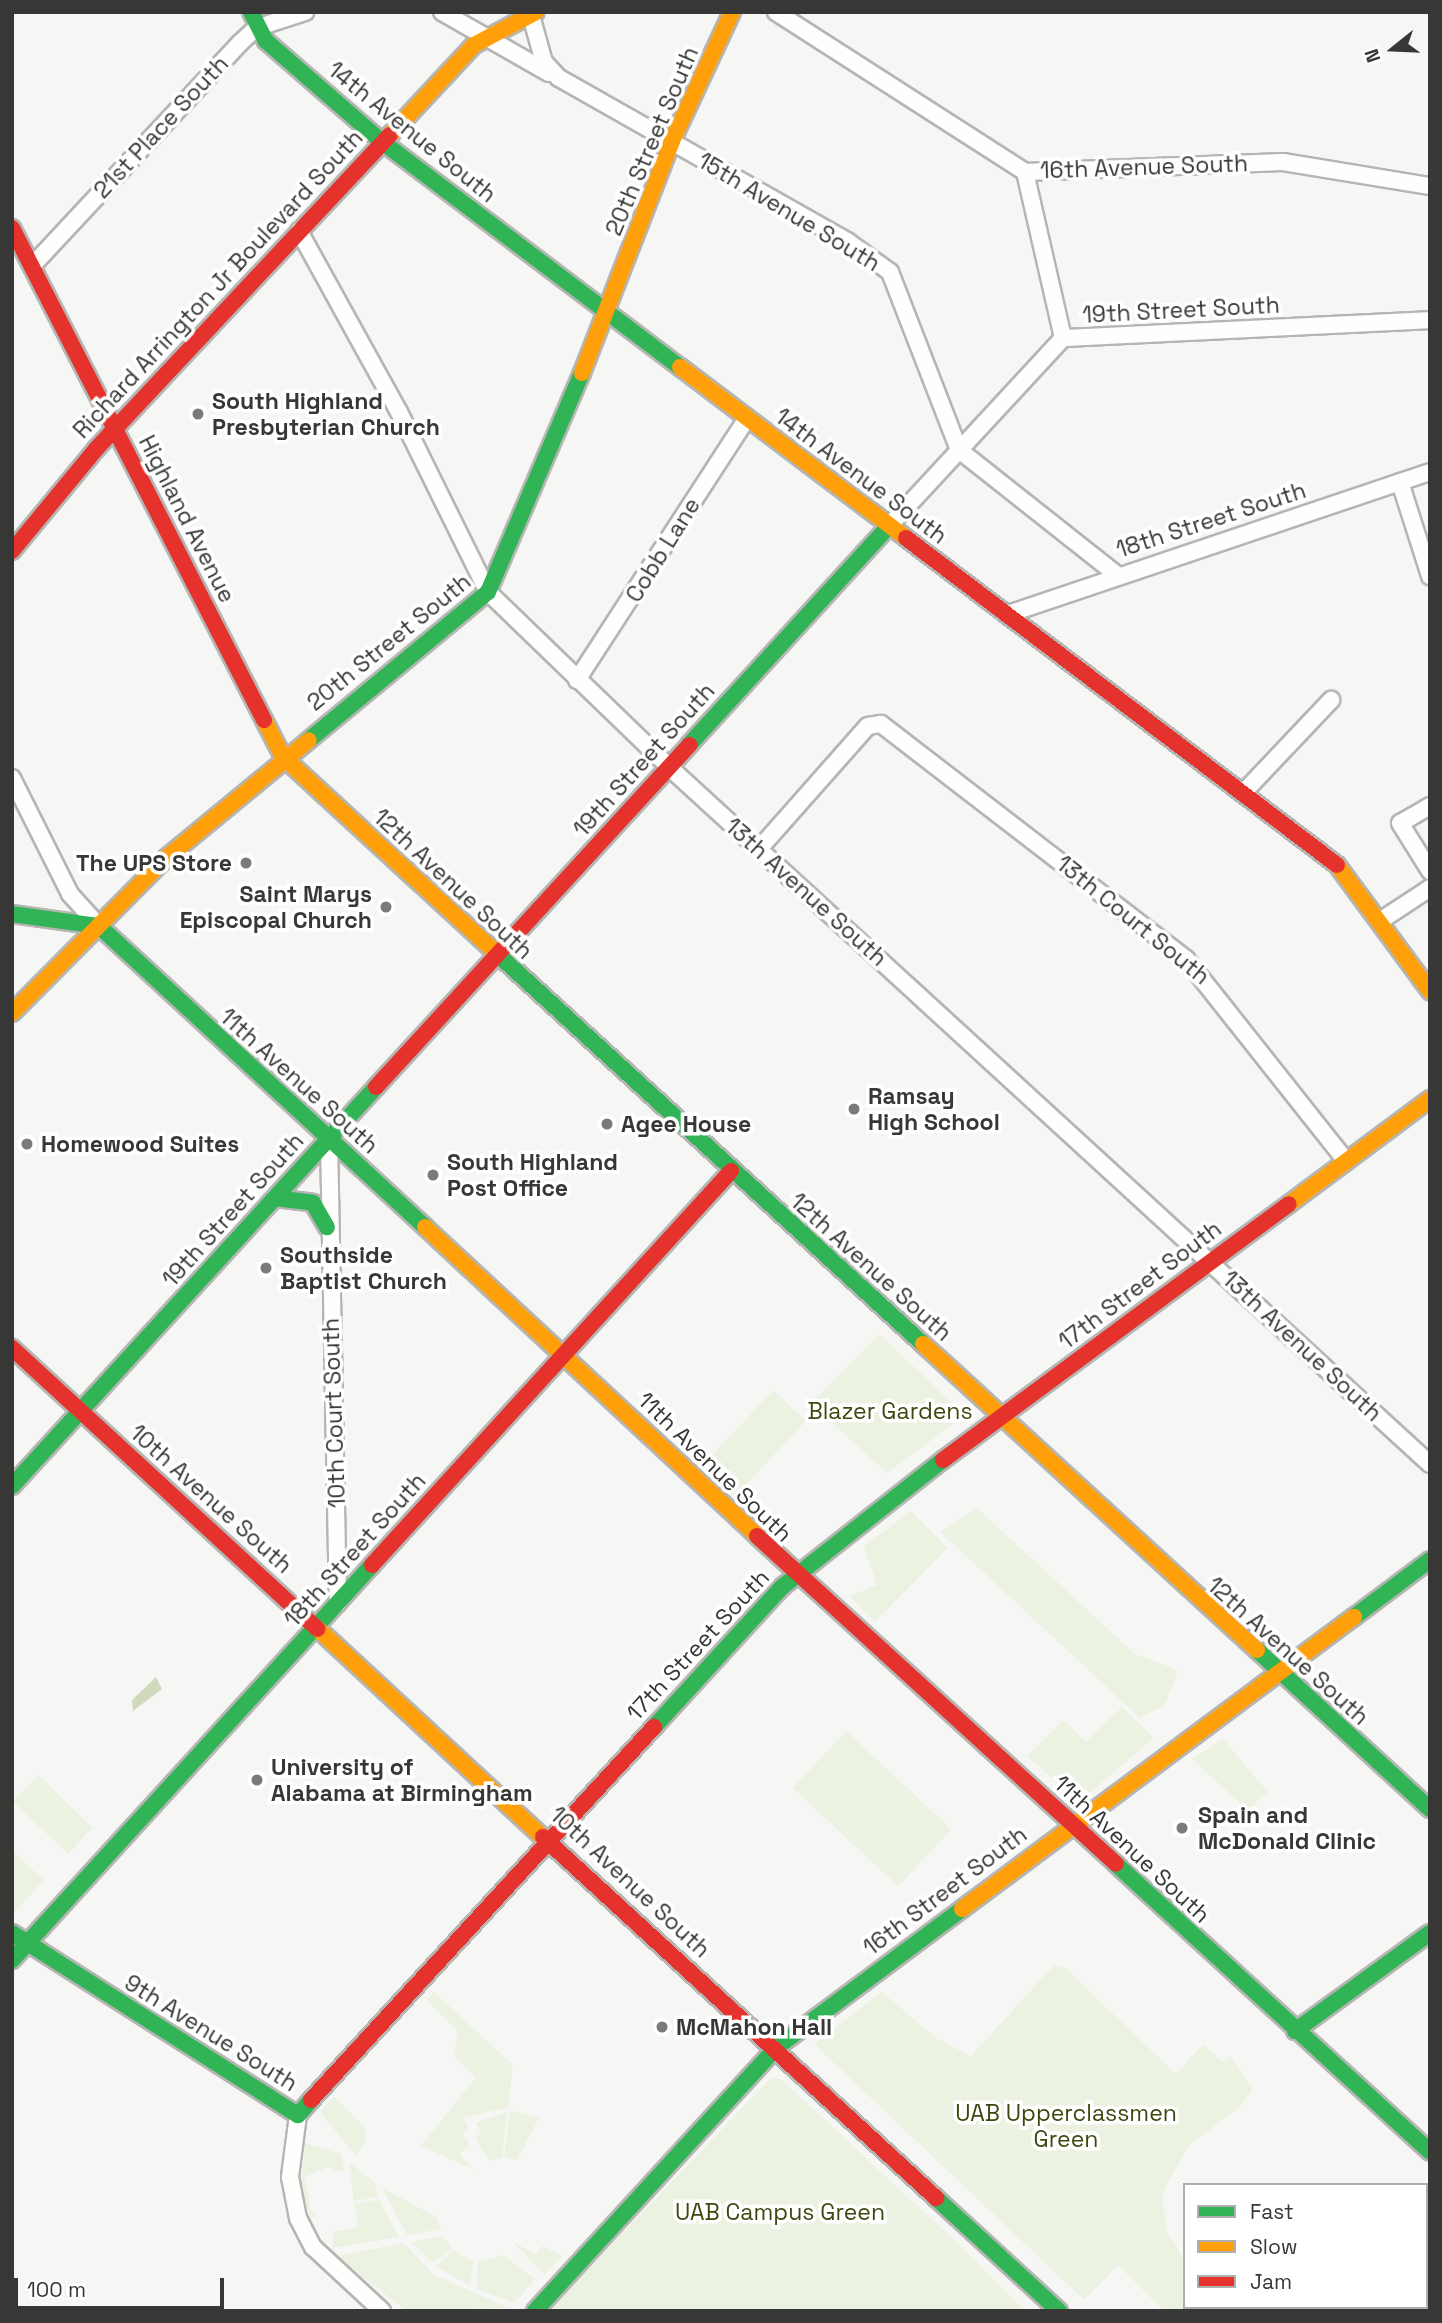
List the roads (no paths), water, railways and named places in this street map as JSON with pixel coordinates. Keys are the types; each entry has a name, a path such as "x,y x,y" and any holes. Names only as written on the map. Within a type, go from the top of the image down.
{"street":[{"name":"21st Place South","path":"32,266 253,20 305,12"},
{"path":"442,12 482,37 559,78"},
{"name":"20th Street South","path":"12,1013 166,858 283,757 488,592 608,313 671,143 732,12"},
{"name":"16th Avenue South","path":"776,12 1025,172 1283,162 1430,186"},
{"name":"Richard Arrington Jr Boulevard South","path":"12,551 116,430 381,141 482,37 532,13"},
{"name":"15th Avenue South","path":"532,13 544,62 559,78 847,241 890,272 959,450"},
{"name":"14th Avenue South","path":"253,20 381,141 1334,861 1430,990"},
{"path":"1025,172 1063,338"},
{"name":"Highland Avenue","path":"12,228 283,757"},
{"name":"13th Avenue South","path":"299,231 399,412 488,592 669,767 1430,1464"},
{"name":"19th Street South","path":"12,1486 1063,338 1430,320"},
{"name":"Cobb Lane","path":"577,680 747,418"},
{"path":"959,450 1116,575"},
{"name":"18th Street South","path":"1008,614 1116,575 1430,472"},
{"path":"1400,482 1430,576"},
{"path":"1244,792 1332,700"},
{"name":"13th Court South","path":"759,849 876,723 1186,959 1346,1161"},
{"name":"12th Avenue South","path":"283,757 1278,1673 1430,1809"},
{"name":"11th Avenue South","path":"12,778 70,894 99,926 564,1355 795,1575 1430,2152"},
{"path":"1430,806 1400,823 1430,871"},
{"path":"1380,921 1430,888"},
{"path":"12,914 99,926"},
{"name":"17th Street South","path":"298,2115 795,1575 1001,1417 1430,1099"},
{"name":"10th Court South","path":"330,1139 327,1227 338,1603"},
{"name":"18th Street South","path":"12,1960 731,1171"},
{"path":"275,1198 313,1202 327,1227"},
{"name":"10th Avenue South","path":"12,1348 550,1839 1059,2311"},
{"name":"16th Street South","path":"535,2311 776,2047 1071,1824 1430,1560"},
{"name":"9th Avenue South","path":"12,1933 298,2115 290,2177 298,2218 313,2246 382,2311"},
{"path":"1295,2031 1430,1933"}],"place":[{"name":"South Highland Presbyterian Church","path":"198,414"},
{"name":"The UPS Store","path":"246,863"},
{"name":"Saint Marys Episcopal Church","path":"386,907"},
{"name":"Ramsay High School","path":"854,1109"},
{"name":"Agee House","path":"607,1124"},
{"name":"Homewood Suites","path":"27,1144"},
{"name":"South Highland Post Office","path":"433,1175"},
{"name":"Southside Baptist Church","path":"266,1268"},
{"name":"University of Alabama at Birmingham","path":"257,1780"},
{"name":"Spain and McDonald Clinic","path":"1182,1828"},
{"name":"McMahon Hall","path":"662,2027"}],"park label":[{"name":"Blazer Gardens","path":"890,1411"},
{"name":"UAB Upperclassmen Green","path":"1066,2126"},
{"name":"UAB Campus Green","path":"780,2212"}]}
